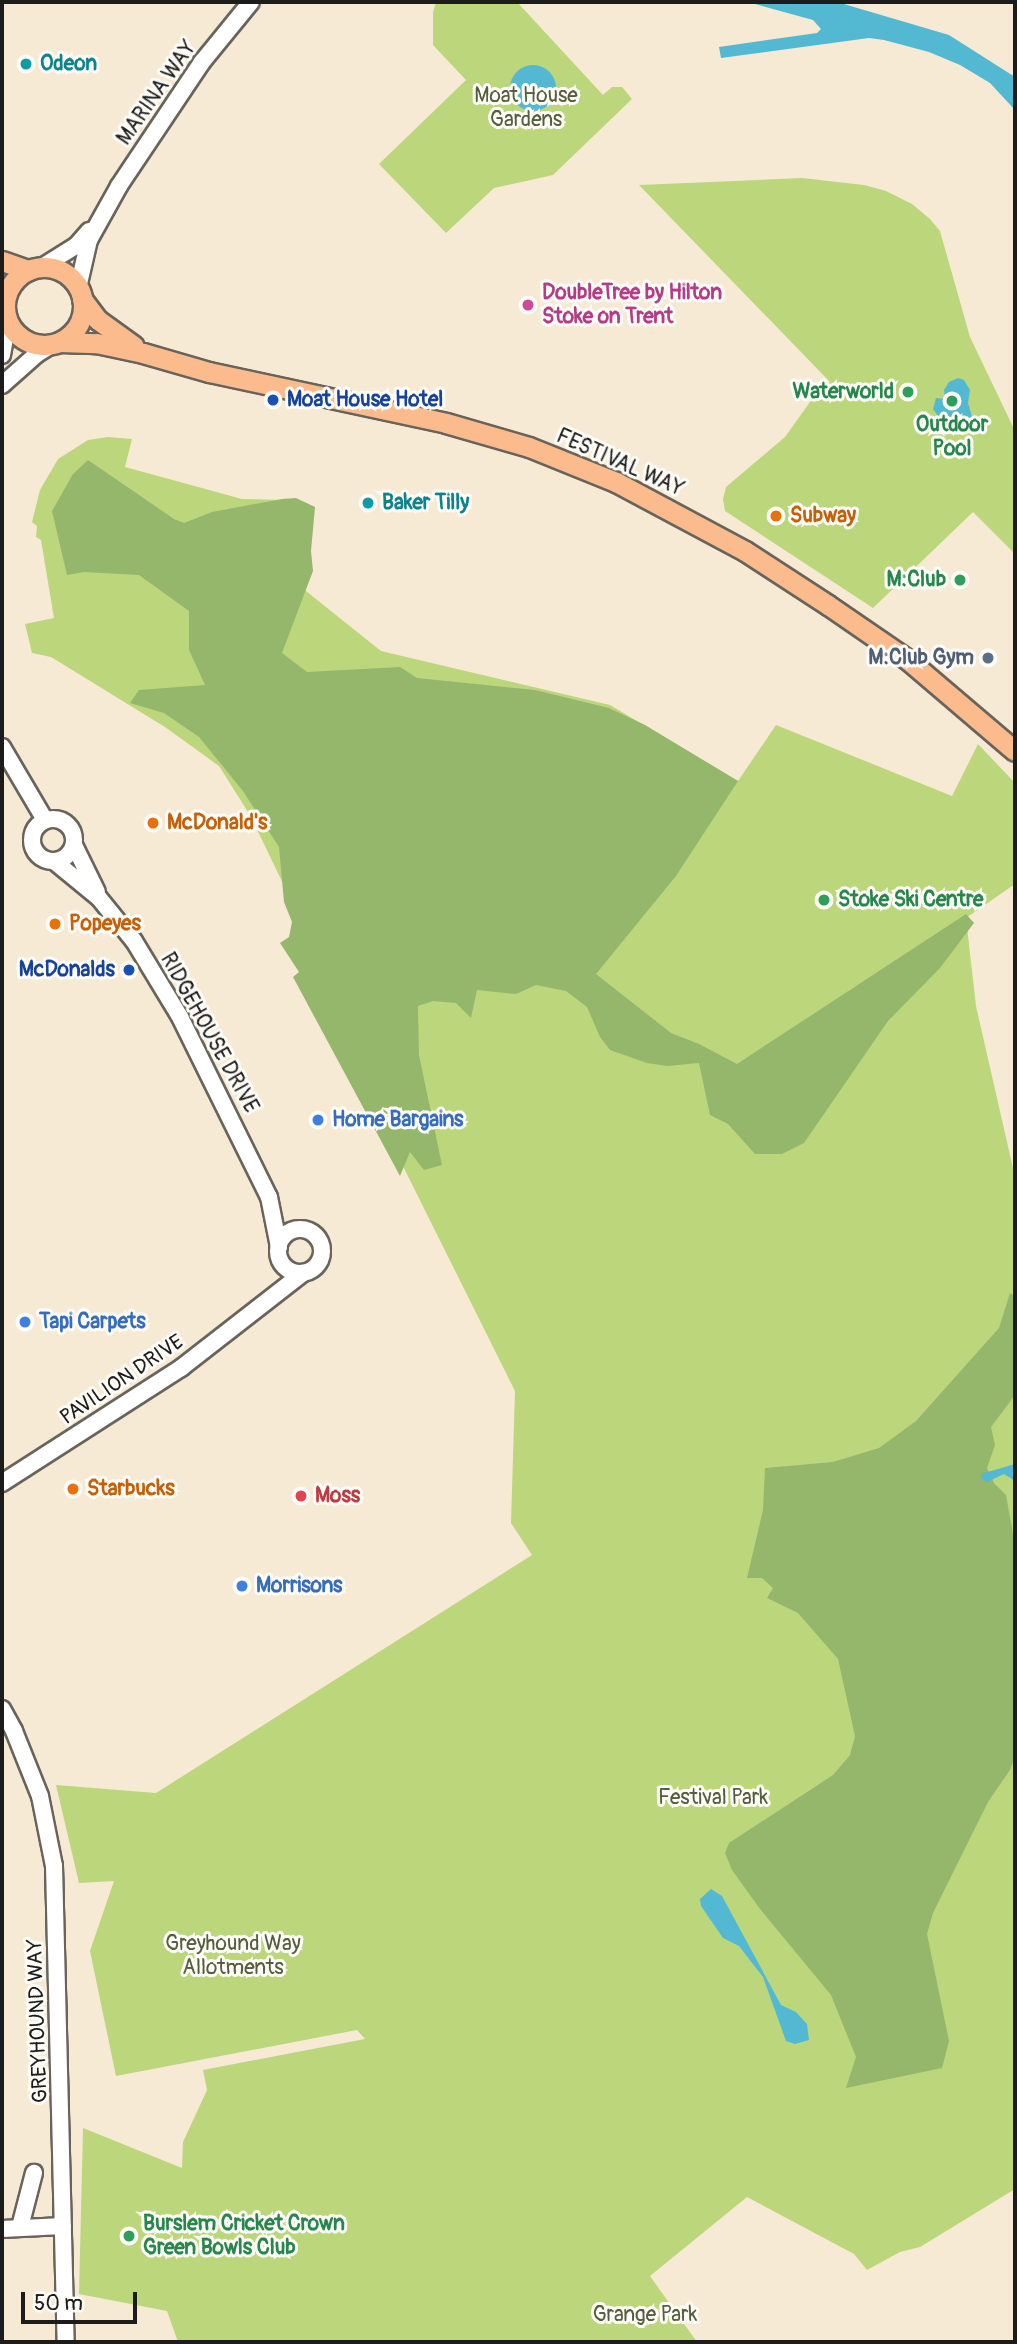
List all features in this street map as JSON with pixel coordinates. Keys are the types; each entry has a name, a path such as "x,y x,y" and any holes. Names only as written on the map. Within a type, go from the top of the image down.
{"main road":[{"path":"2,261 64,273 80,293 81,316 76,328 56,343 37,344 24,340 5,308 9,289 35,269"},
{"name":"FESTIVAL WAY","path":"80,293 98,320 143,353"},
{"name":"FESTIVAL WAY","path":"56,343 96,343 209,372 446,424 529,447 616,482 733,544 828,605 908,660 1015,751"}],"street":[{"name":"MARINA WAY","path":"80,293 89,240 103,213 188,82 251,2"},
{"name":"MARINA WAY","path":"35,269 76,246 103,213"},
{"path":"2,355 5,308"},
{"path":"2,385 56,343"},
{"path":"2,747 46,820"},
{"path":"46,820 65,822 75,836 74,845 65,858 54,861 38,855 32,843 36,828 46,820"},
{"name":"RIDGEHOUSE DRIVE","path":"74,845 99,898"},
{"name":"RIDGEHOUSE DRIVE","path":"54,861 99,898 134,941 180,1017 269,1197 280,1254"},
{"name":"RIDGEHOUSE DRIVE","path":"269,1197 299,1229"},
{"path":"299,1229 317,1238 322,1250 319,1263 303,1273 290,1270 280,1254 286,1235 299,1229"},
{"name":"PAVILION DRIVE","path":"260,1304 280,1254"},
{"name":"PAVILION DRIVE","path":"2,1483 181,1368 303,1273"},
{"name":"GREYHOUND WAY","path":"2,1709 36,1784 54,1866 66,2342"},
{"path":"20,2227 34,2173"},
{"path":"2,2229 63,2226"}],"green space":[{"name":"Moat House Gardens","path":"436,2 517,2 603,95 612,87 622,87 632,99 553,175 494,188 446,233 379,164 466,80 433,45 433,12"},
{"name":"Waterworld","path":"802,178 864,185 886,191 912,204 930,219 940,231 970,337 1015,431 1015,550 1013,552 973,512 873,608 725,511 723,499 726,487 785,437 810,402 830,382 639,185"},
{"name":"Festival Park","path":"108,437 132,439 125,467 242,499 285,500 301,587 381,651 610,705 738,781 776,725 952,796 978,744 1015,783 1015,884 966,918 976,1006 1015,1177 1015,2189 920,2247 900,2252 867,2270 854,2254 747,2197 650,2276 697,2342 178,2342 167,2311 79,2294 83,2128 182,2168 183,2142 207,2090 203,2070 365,2039 357,2030 116,2076 90,1951 114,1881 79,1883 56,1785 156,1793 532,1555 511,1523 515,1391 369,1098 289,896 250,815 219,766 165,727 51,657 32,653 25,624 54,618 41,540 36,537 37,526 32,522 40,490 58,459 88,440"},
{"path":"88,460 174,519 184,523 212,512 282,499 296,498 315,507 311,551 313,571 282,653 307,672 400,667 417,678 535,690 609,708 645,725 738,781 676,876 596,974 671,1033 737,1064 966,914 974,923 940,968 888,1021 804,1143 782,1154 755,1154 728,1124 710,1115 699,1063 667,1066 647,1063 610,1050 600,1037 587,1007 566,991 536,985 516,994 477,990 471,1018 456,1003 433,1001 418,1006 419,1055 442,1165 424,1170 410,1152 400,1176 293,977 299,972 280,943 289,937 292,922 284,902 279,847 243,791 199,737 164,713 130,703 139,690 205,685 189,650 189,611 139,575 84,572 67,575 52,511 73,474"},
{"path":"1010,1293 1015,1296 1015,1395 991,1427 995,1445 987,1468 994,1483 1006,1495 1015,1545 1015,1757 1010,1770 988,1802 933,1913 927,1934 949,2041 942,2068 846,2088 856,2057 831,1995 760,1909 732,1870 725,1853 729,1843 833,1775 850,1755 855,1736 838,1659 798,1613 767,1598 773,1588 762,1578 747,1578 763,1510 765,1468 833,1462 879,1448 916,1421 999,1328"}],"water":[{"path":"748,2 837,2 949,35 1015,77 1015,110 990,83 960,65 929,52 884,40 869,38 721,58 719,47 817,33 821,29 813,20"},
{"path":"533,65 550,71 556,88 550,105 533,111 516,105 510,88 516,71"},
{"name":"Outdoor Pool","path":"958,378 964,380 970,390 968,403 972,417 964,426 940,419 933,409 936,398 945,399 944,390 949,382"},
{"path":"1015,1464 1015,1481 1004,1474 987,1482 982,1479 981,1474"},
{"path":"711,1889 722,1896 781,2005 796,2012 807,2024 809,2040 795,2044 786,2041 763,1977 739,1946 723,1938 701,1906 700,1899"}],"place":[{"name":"Odeon","path":"26,64"},
{"name":"DoubleTree by Hilton Stoke on Trent","path":"528,305"},
{"name":"Waterworld","path":"908,392"},
{"name":"Moat House Hotel","path":"273,400"},
{"name":"Outdoor Pool","path":"952,401"},
{"name":"Baker Tilly","path":"368,503"},
{"name":"Subway","path":"776,516"},
{"name":"M:Club","path":"960,580"},
{"name":"M:Club Gym","path":"988,658"},
{"name":"McDonald's","path":"153,823"},
{"name":"Stoke Ski Centre","path":"824,900"},
{"name":"Popeyes","path":"55,924"},
{"name":"McDonalds","path":"129,970"},
{"name":"Home Bargains","path":"318,1120"},
{"name":"Tapi Carpets","path":"25,1322"},
{"name":"Starbucks","path":"73,1489"},
{"name":"Moss","path":"301,1496"},
{"name":"Morrisons","path":"242,1586"},
{"name":"Burslem Cricket Crown Green Bowls Club","path":"129,2236"}],"park label":[{"name":"Greyhound Way Allotments","path":"233,1956"},
{"name":"Grange Park","path":"645,2315"}]}
